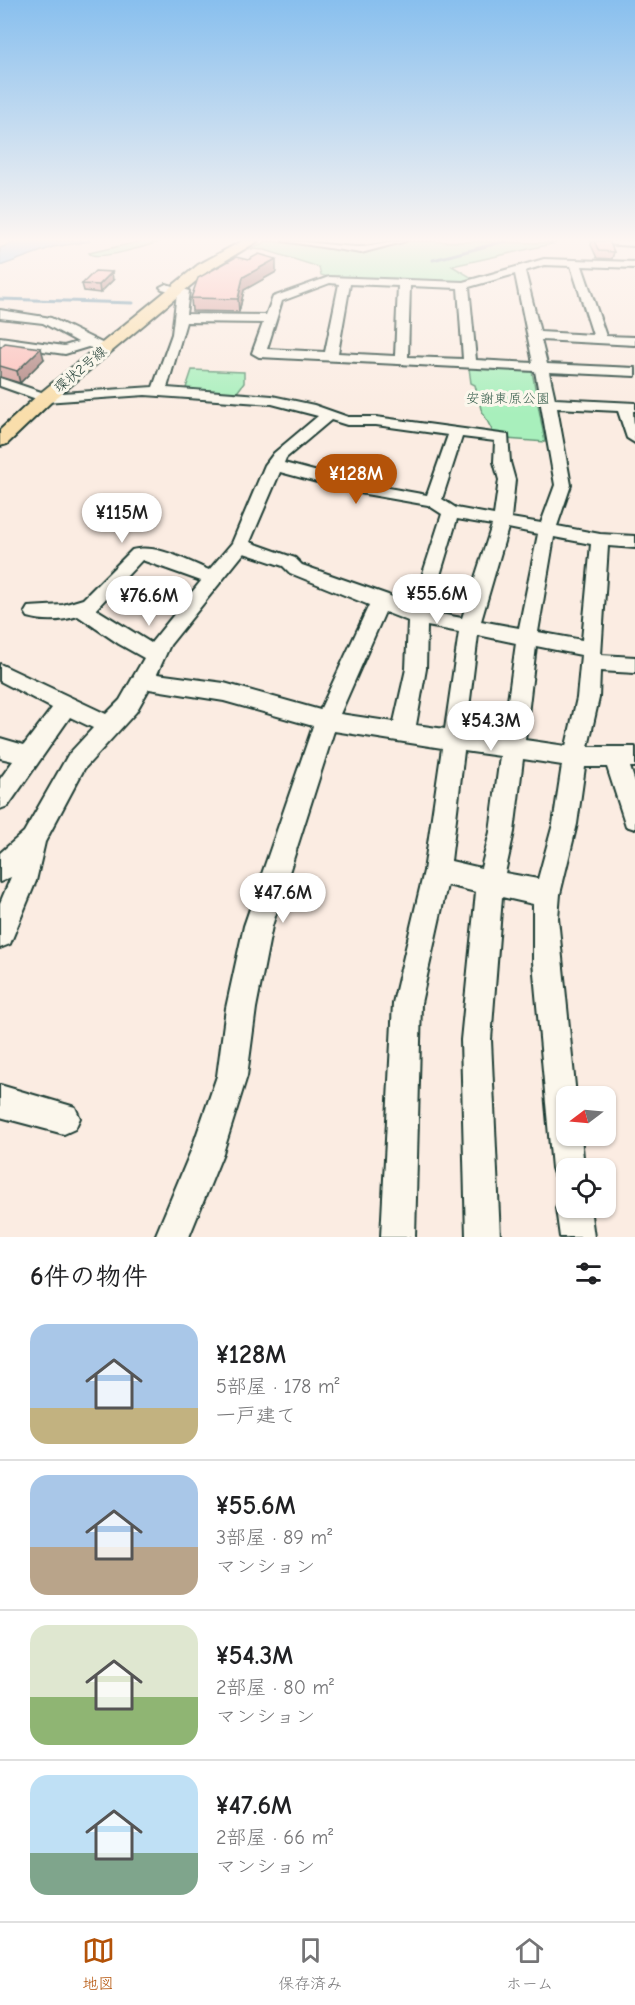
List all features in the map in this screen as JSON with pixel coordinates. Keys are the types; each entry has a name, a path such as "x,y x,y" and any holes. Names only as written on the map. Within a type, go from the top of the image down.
{"main road":[{"name":"環状2号線","path":"0,440 39,396 96,345 158,299"},
{"name":"環状2号線","path":"0,423 39,396"}],"street":[{"path":"159,391 181,318 182,299"},
{"path":"278,299 259,353 635,372"},
{"path":"331,357 342,299"},
{"path":"400,361 403,299"},
{"path":"465,299 470,364"},
{"path":"483,1237 476,1040 490,882 502,832 527,638 547,530 563,485 549,403 526,299"},
{"path":"588,299 602,339"},
{"path":"0,314 42,318 62,324 96,345"},
{"path":"181,318 270,320"},
{"path":"535,336 635,341"},
{"path":"0,341 65,350 96,345"},
{"path":"0,382 29,390 39,396 159,391 286,402 347,421 376,421 502,438 502,462 507,480 502,521 486,565 469,628 437,871 407,1004 401,1106 398,1237"},
{"path":"549,403 630,407 635,438"},
{"path":"0,934 23,881 33,840 76,762 128,706 144,680 162,641 240,545 273,465 279,456 310,433 327,416"},
{"path":"433,501 446,470 456,432"},
{"path":"273,465 354,487 433,501 451,512 600,540 635,542"},
{"path":"403,733 416,669 418,617 451,512"},
{"path":"567,1158 547,962 547,894 565,824 575,757 588,698 600,540"},
{"path":"240,545 289,562 296,568 381,600 418,617 527,638 592,656 635,664"},
{"path":"35,612 50,615 82,609 90,604 138,554 152,555 212,578"},
{"path":"172,1237 207,1153 232,1076 241,1008 258,926 326,721 381,600"},
{"path":"82,609 126,639 155,654"},
{"path":"0,672 109,726"},
{"path":"144,680 224,692 326,721 512,750 575,757 625,757 635,818"},
{"path":"0,798 65,706"},
{"path":"0,748 28,756"},
{"path":"0,870 33,840"},
{"path":"437,871 547,894"},
{"path":"0,1101 64,1118"},
{"path":"574,1218 577,1237"}],"green space":[{"name":"安謝東原公園","path":"469,368 532,371 545,442 506,439 494,434 481,409 475,385 471,383"},
{"path":"192,370 244,372 244,383 235,395 185,391"}],"building":[{"path":"5,343 41,348 17,371 0,366 0,348"}],"waterway":[{"path":"0,299 133,303"}]}
